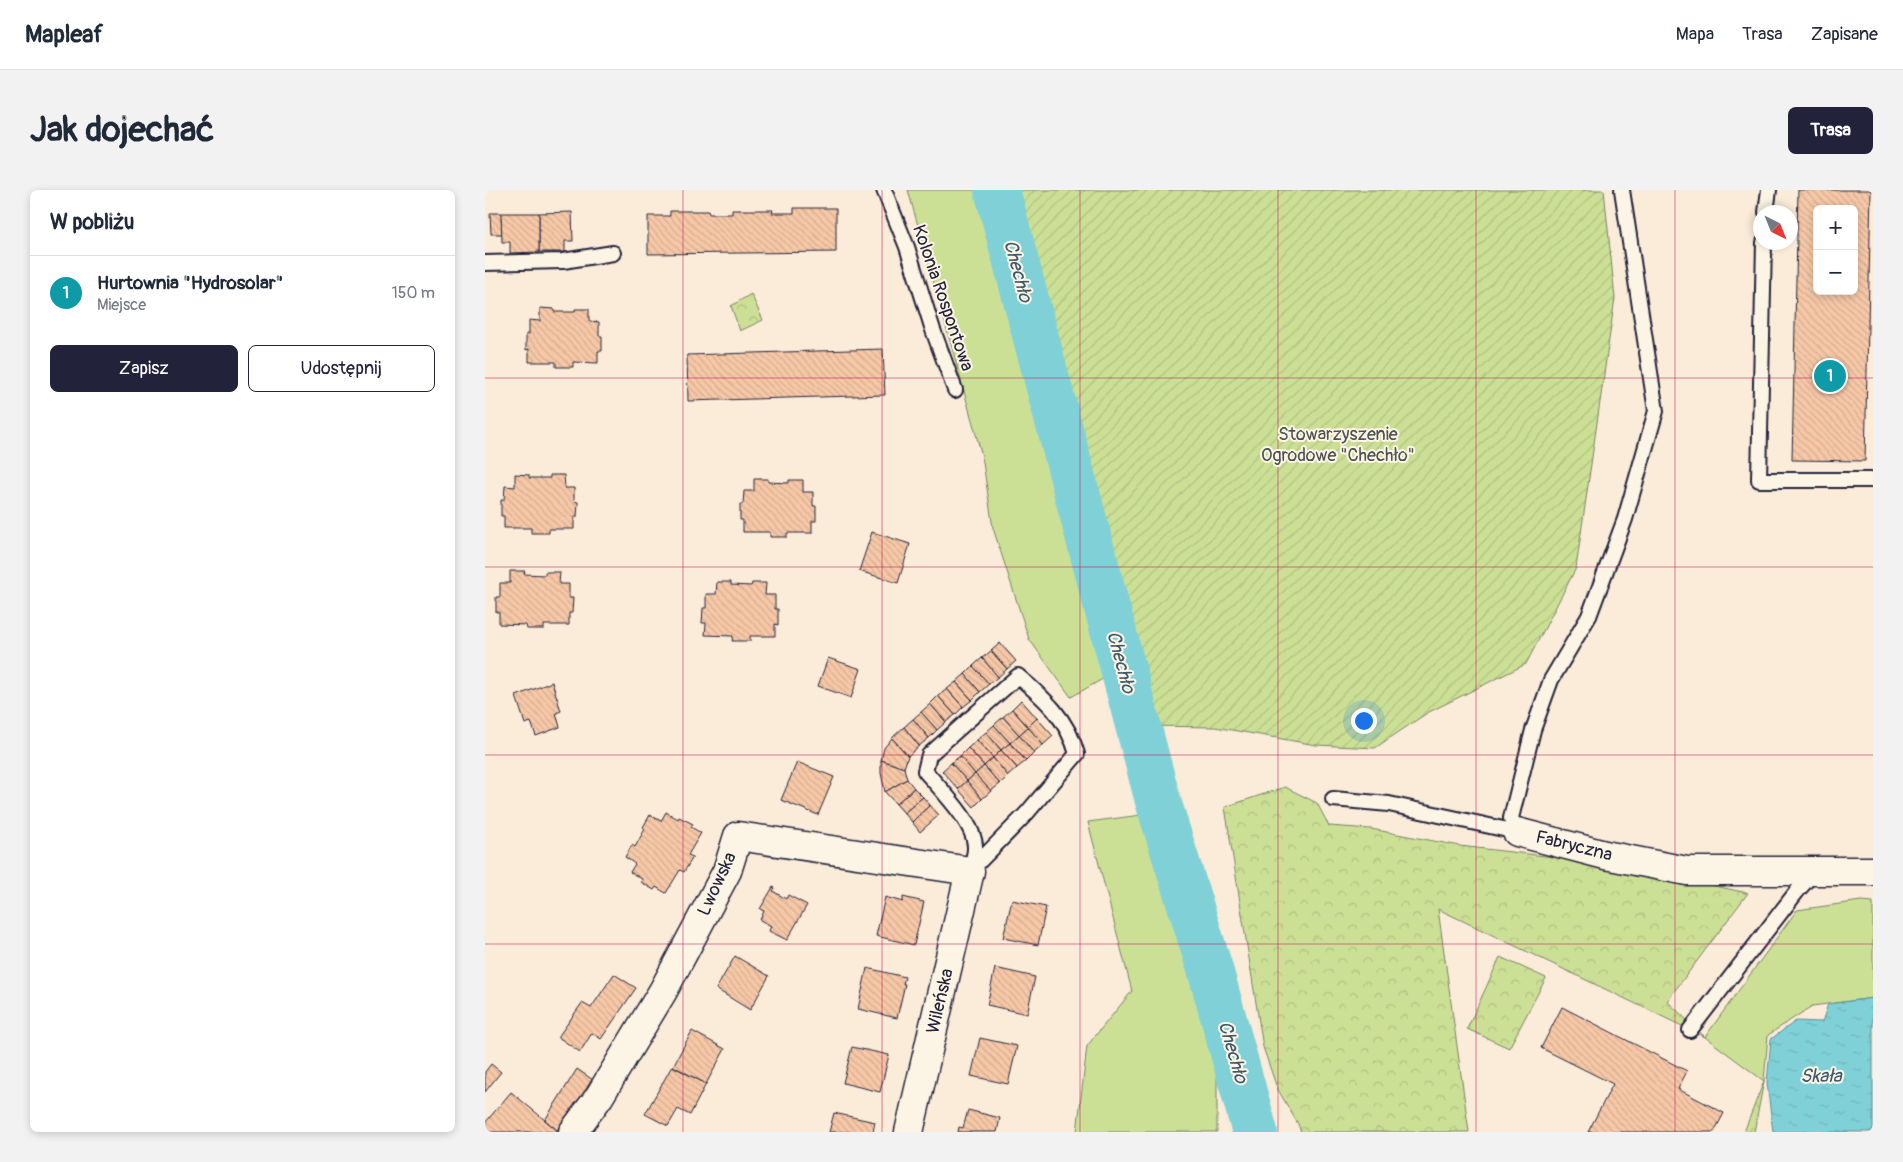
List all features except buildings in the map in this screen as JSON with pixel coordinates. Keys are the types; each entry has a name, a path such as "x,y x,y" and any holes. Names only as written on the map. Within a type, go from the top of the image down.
{"street":[{"name":"Fabryczna","path":"1517,832 1605,855 1687,871 1873,871"},
{"name":"Lwowska","path":"573,1132 599,1097 663,991 727,872 738,836 970,871"},
{"name":"Wileńska","path":"909,1132 970,871"}],"lane":[{"name":"Kolonia Rospontowa","path":"884,190 907,247 933,330 955,390"},
{"path":"1517,832 1511,818 1533,730 1551,680 1589,616 1625,519 1656,410 1622,190"},
{"path":"1768,205 1769,190"},
{"path":"1763,250 1759,480 1873,480"},
{"path":"485,263 563,261 613,253"},
{"path":"1018,676 1036,691 1063,721 1072,736 1077,754 1026,814 970,871 976,847 970,829 955,805 925,771 929,755 1018,676"},
{"name":"Fabryczna","path":"1333,799 1389,804 1517,832"},
{"path":"1690,1030 1798,890 1817,870"}],"green space":[{"path":"908,190 988,190 1043,417 1115,672 1071,697 1029,639 993,528 982,456"},
{"name":"Stowarzyszenie Ogrodowe \"Chechło\"","path":"1016,190 1604,190 1615,298 1576,568 1526,664 1427,713 1375,748 1316,745 1215,727 1144,726"},
{"path":"751,294 763,320 740,331 731,306"},
{"path":"1285,787 1317,803 1329,826 1371,829 1460,846 1604,863 1748,893 1667,1001 1705,1037 1438,909 1469,1132 1301,1132 1277,1088 1263,1047 1225,807"},
{"path":"1149,814 1211,1026 1217,1057 1217,1132 1077,1132 1087,1046 1132,991 1088,822"},
{"path":"1861,901 1873,902 1873,998 1812,1006 1768,1035 1764,1081 1705,1037 1797,910"},
{"path":"1500,957 1546,978 1509,1048 1467,1029"},
{"path":"1764,1081 1754,1132 1744,1132"}],"water":[{"name":"Skała","path":"1873,998 1873,1132 1773,1132 1767,1083 1771,1039 1796,1021 1822,1022 1828,1004"}],"waterway":[{"name":"Chechło","path":"997,190 1158,801 1210,969 1255,1132"},
{"path":"1131,700 1148,704"},
{"path":"1210,969 1225,971"}],"place":[{"name":"Hurtownia \"Hydrosolar\"","path":"1830,376"}]}
